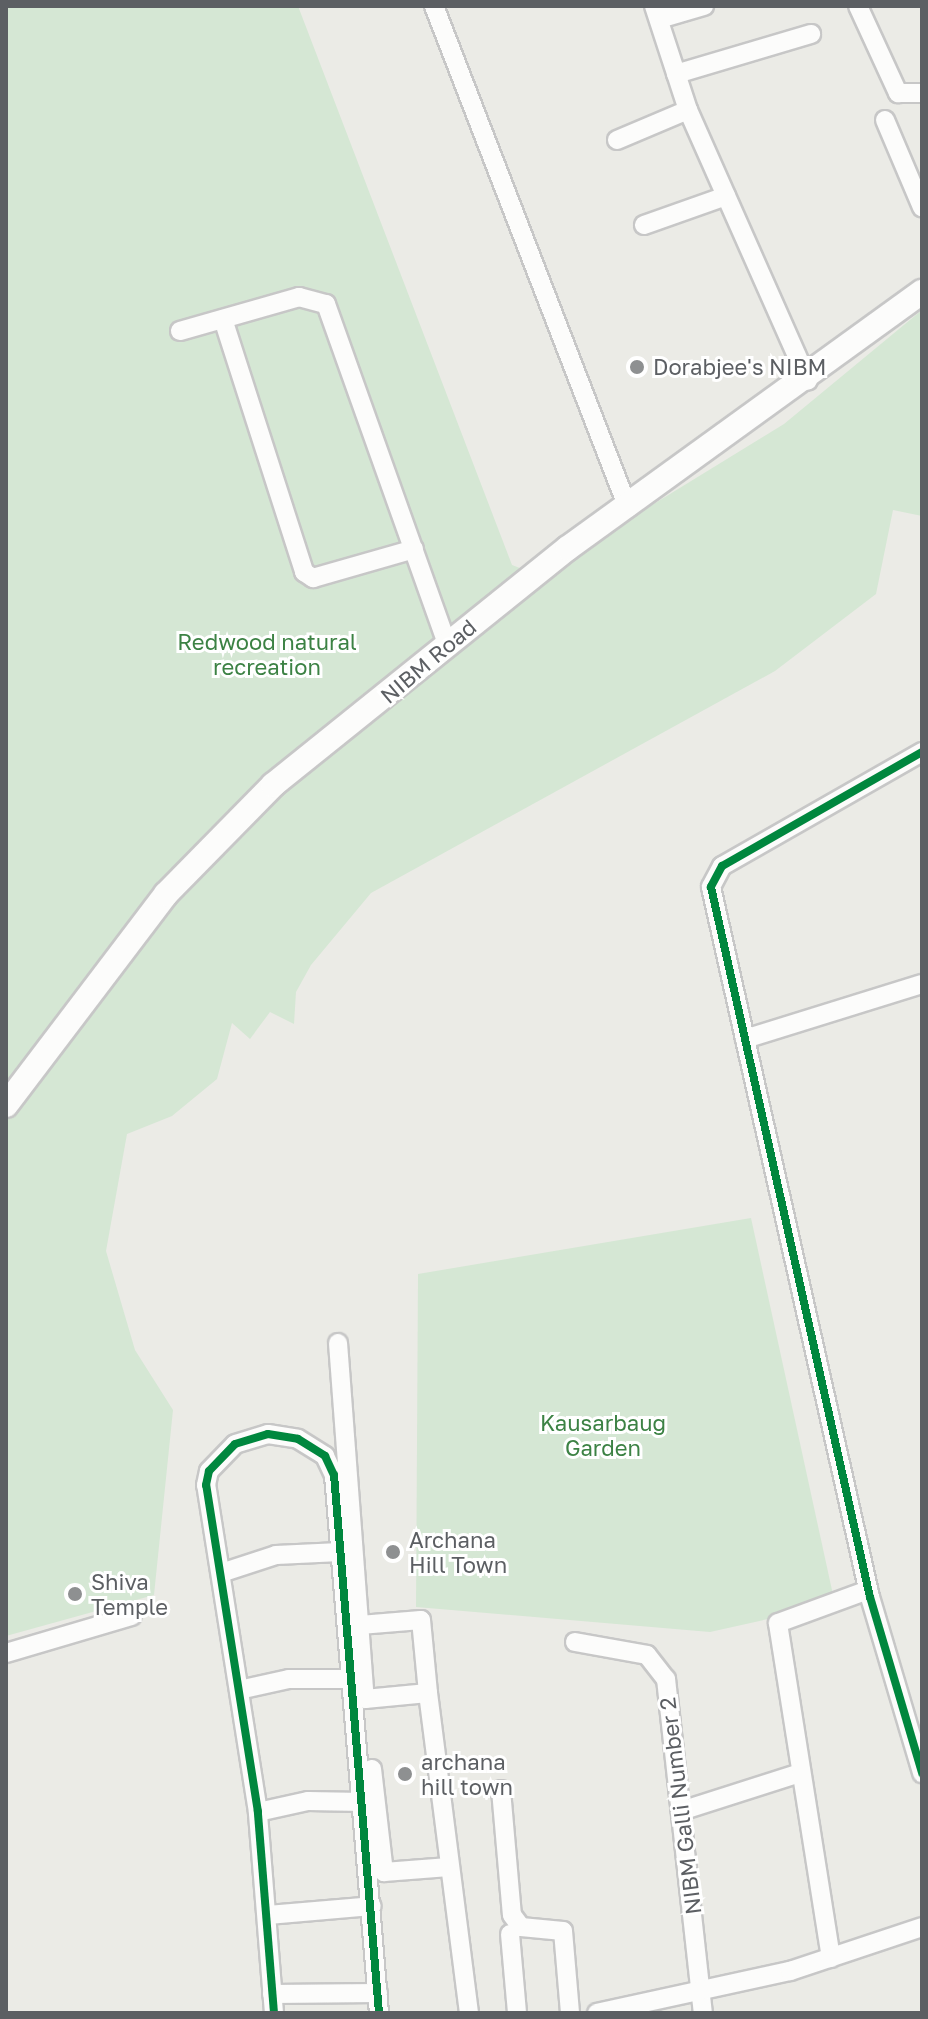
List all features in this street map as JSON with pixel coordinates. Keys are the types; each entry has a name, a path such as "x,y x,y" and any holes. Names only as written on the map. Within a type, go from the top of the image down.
{"main road":[{"name":"NIBM Road","path":"6,1105 166,894 226,830 447,644 628,508 808,381 922,292"}],"street":[{"path":"434,6 628,508"},
{"path":"704,6 656,13 688,110 808,381"},
{"path":"858,6 898,93 922,93"},
{"path":"676,74 811,34"},
{"path":"617,140 688,110"},
{"path":"885,120 922,207"},
{"path":"644,225 726,196"},
{"path":"180,331 299,297 326,304 447,644"},
{"path":"223,319 304,572 313,578 414,549"},
{"path":"922,752 722,866 711,887 868,1590 922,1773"},
{"path":"745,1039 922,984"},
{"path":"338,1343 365,1699 384,1872 449,1867"},
{"path":"274,2013 258,1812 221,1573 209,1471 235,1444 268,1434 298,1439 325,1456 340,1552 379,2013"},
{"path":"221,1573 276,1555 340,1552"},
{"path":"831,1958 778,1623 868,1590"},
{"path":"6,1653 132,1616"},
{"path":"360,1625 421,1620 469,2013"},
{"name":"NIBM Galli Number 2","path":"575,1642 647,1655 666,1679 703,2013"},
{"path":"239,1690 289,1679 352,1679"},
{"path":"365,1699 428,1693"},
{"path":"681,1811 800,1773"},
{"path":"501,1790 512,1915 521,1927 563,1931 570,2013"},
{"path":"258,1812 308,1801 363,1802"},
{"path":"268,1915 372,1906"},
{"path":"597,2013 637,2009 831,1958 922,1927"},
{"path":"510,1934 517,2013"},
{"path":"272,1994 378,1993"}],"green space":[{"name":"Redwood natural recreation","path":"6,6 298,6 512,565 538,575 784,424 922,310 922,516 893,510 876,594 775,671 371,893 311,965 296,992 294,1024 270,1012 250,1039 232,1023 217,1079 172,1116 127,1134 106,1251 135,1350 173,1410 154,1595 6,1636"},
{"name":"Kausarbaug Garden","path":"751,1218 835,1604 710,1632 416,1607 418,1274"}],"cycle path":[{"path":"922,752 722,866 711,887 870,1597 922,1773"},
{"path":"274,2013 258,1812 206,1485 209,1471 235,1444 268,1434 298,1439 325,1456 334,1475 379,2013"}],"place":[{"name":"Dorabjee's NIBM","path":"637,367"},
{"name":"Archana Hill Town","path":"393,1552"},
{"name":"Shiva Temple","path":"75,1594"},
{"name":"archana hill town","path":"405,1774"}]}
